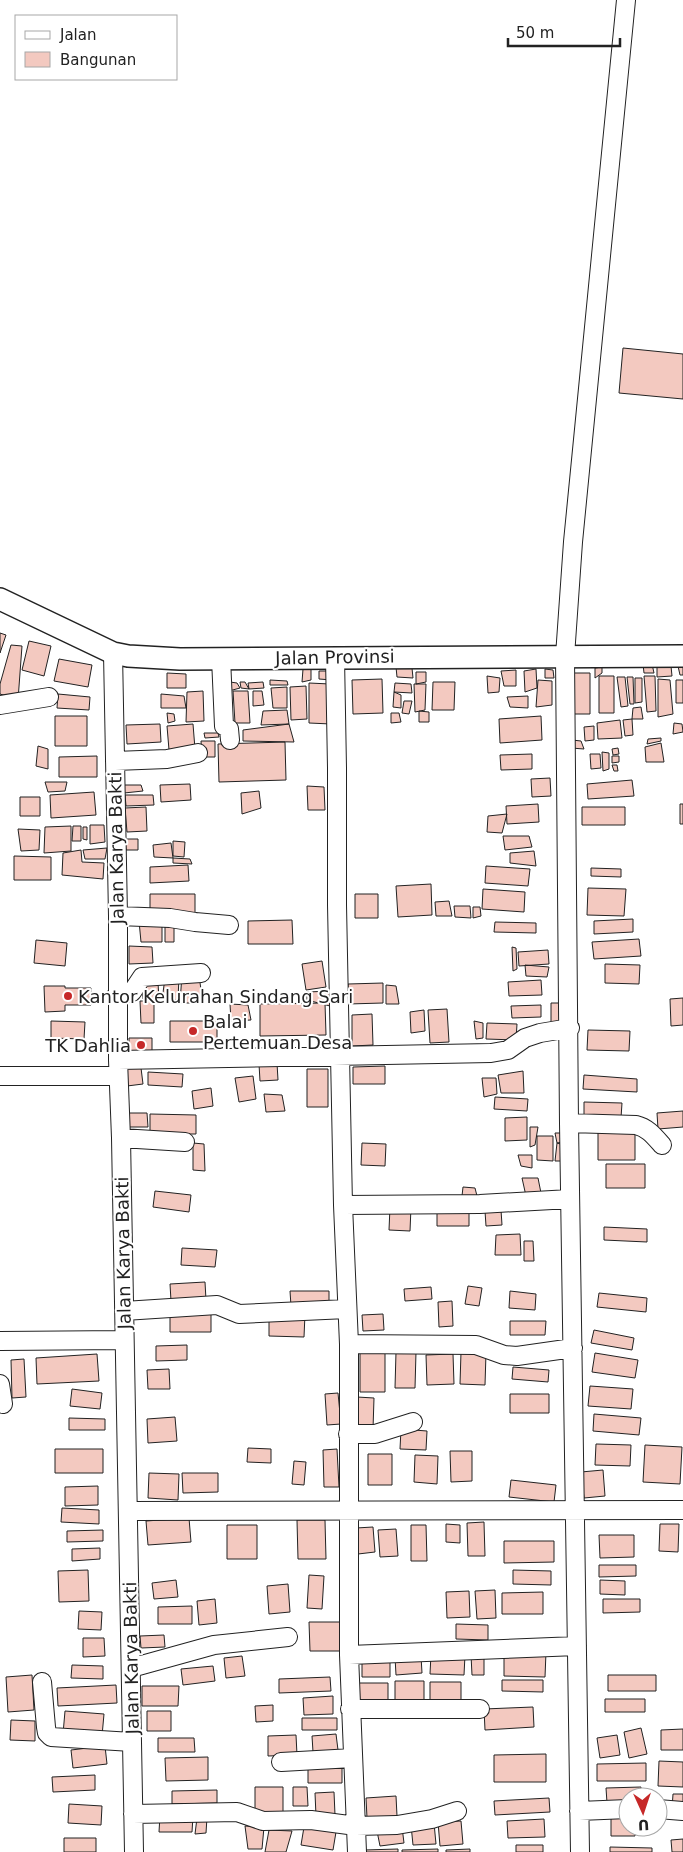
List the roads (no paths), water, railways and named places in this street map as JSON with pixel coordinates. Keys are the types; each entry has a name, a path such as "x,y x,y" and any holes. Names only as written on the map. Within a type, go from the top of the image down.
{"main road":[{"name":"Jalan Provinsi","path":"0,598 114,653 141,657 683,656"}],"street":[{"path":"580,1852 569,1123 570,1028 565,656 574,533 626,0"},
{"name":"Jalan Karya Bakti","path":"114,653 118,1068 121,1138 134,1852"},
{"path":"335,657 337,905 343,1205 349,1344 349,1655 356,1852"},
{"path":"221,658 224,726 229,729 230,740"},
{"path":"0,705 50,697"},
{"path":"115,761 167,759 198,753"},
{"path":"118,916 170,918 229,926"},
{"path":"117,994 132,992 139,980 148,975 200,973"},
{"path":"0,1076 341,1056 490,1053 508,1050 525,1038 540,1033 570,1028"},
{"path":"569,1123 636,1125 644,1127 662,1145"},
{"path":"121,1138 184,1142"},
{"path":"343,1205 480,1204 570,1199"},
{"path":"124,1311 217,1305 239,1314 347,1310"},
{"path":"0,1341 124,1340"},
{"path":"349,1344 476,1345 495,1353 511,1356 573,1348"},
{"path":"0,1384 3,1404"},
{"path":"348,1434 375,1434 414,1422"},
{"path":"128,1511 683,1510"},
{"path":"131,1668 214,1645 288,1637"},
{"path":"349,1655 577,1646"},
{"path":"42,1682 46,1727 51,1737 132,1742"},
{"path":"350,1709 480,1709"},
{"path":"281,1762 353,1758"},
{"path":"579,1811 618,1809"},
{"path":"668,1810 683,1811"},
{"path":"133,1814 237,1812 264,1821 311,1820 356,1826 397,1825 457,1811"}],"place":[{"name":"Kantor Kelurahan Sindang Sari","path":"68,996"},
{"name":"Balai Pertemuan Desa","path":"193,1031"},
{"name":"TK Dahlia","path":"141,1045"}]}
